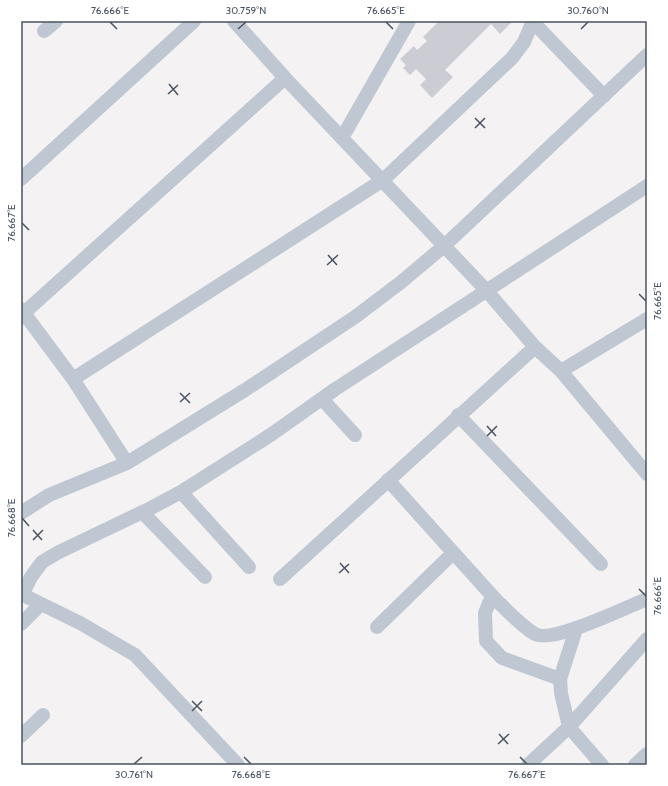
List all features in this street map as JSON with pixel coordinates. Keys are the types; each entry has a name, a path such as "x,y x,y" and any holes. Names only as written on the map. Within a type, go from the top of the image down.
{"street":[{"path":"44,31 56,21"},
{"path":"21,179 194,21"},
{"path":"234,21 285,78 486,290 535,347 561,371 647,474"},
{"path":"342,138 408,21"},
{"path":"73,379 383,180 512,58 524,42 533,22 604,96"},
{"path":"21,513 49,495 127,463 245,390 355,317 400,283 444,246 647,55"},
{"path":"127,463 73,379 22,313 285,78"},
{"path":"238,765 135,655 80,623 22,594 31,577 42,562 59,552 181,492 272,434 486,290 647,186"},
{"path":"561,371 647,319"},
{"path":"280,579 458,415 535,347"},
{"path":"322,399 355,435"},
{"path":"458,415 601,564"},
{"path":"388,480 452,553 496,600 536,635 545,637 576,629 647,599"},
{"path":"181,492 249,567"},
{"path":"142,512 205,577"},
{"path":"377,627 452,553"},
{"path":"496,600 489,603 485,613 486,641 502,658 560,679"},
{"path":"21,624 41,604"},
{"path":"576,629 560,679 561,693 569,728 602,765"},
{"path":"528,765 569,728 647,639"},
{"path":"21,736 43,715"},
{"path":"635,765 647,754"}],"building":[{"path":"439,21 513,21 500,34 491,24 445,70 453,77 432,98 420,85 426,79 416,69 410,75 403,68 406,65 400,59 414,46 417,50 427,41 423,37"}]}
